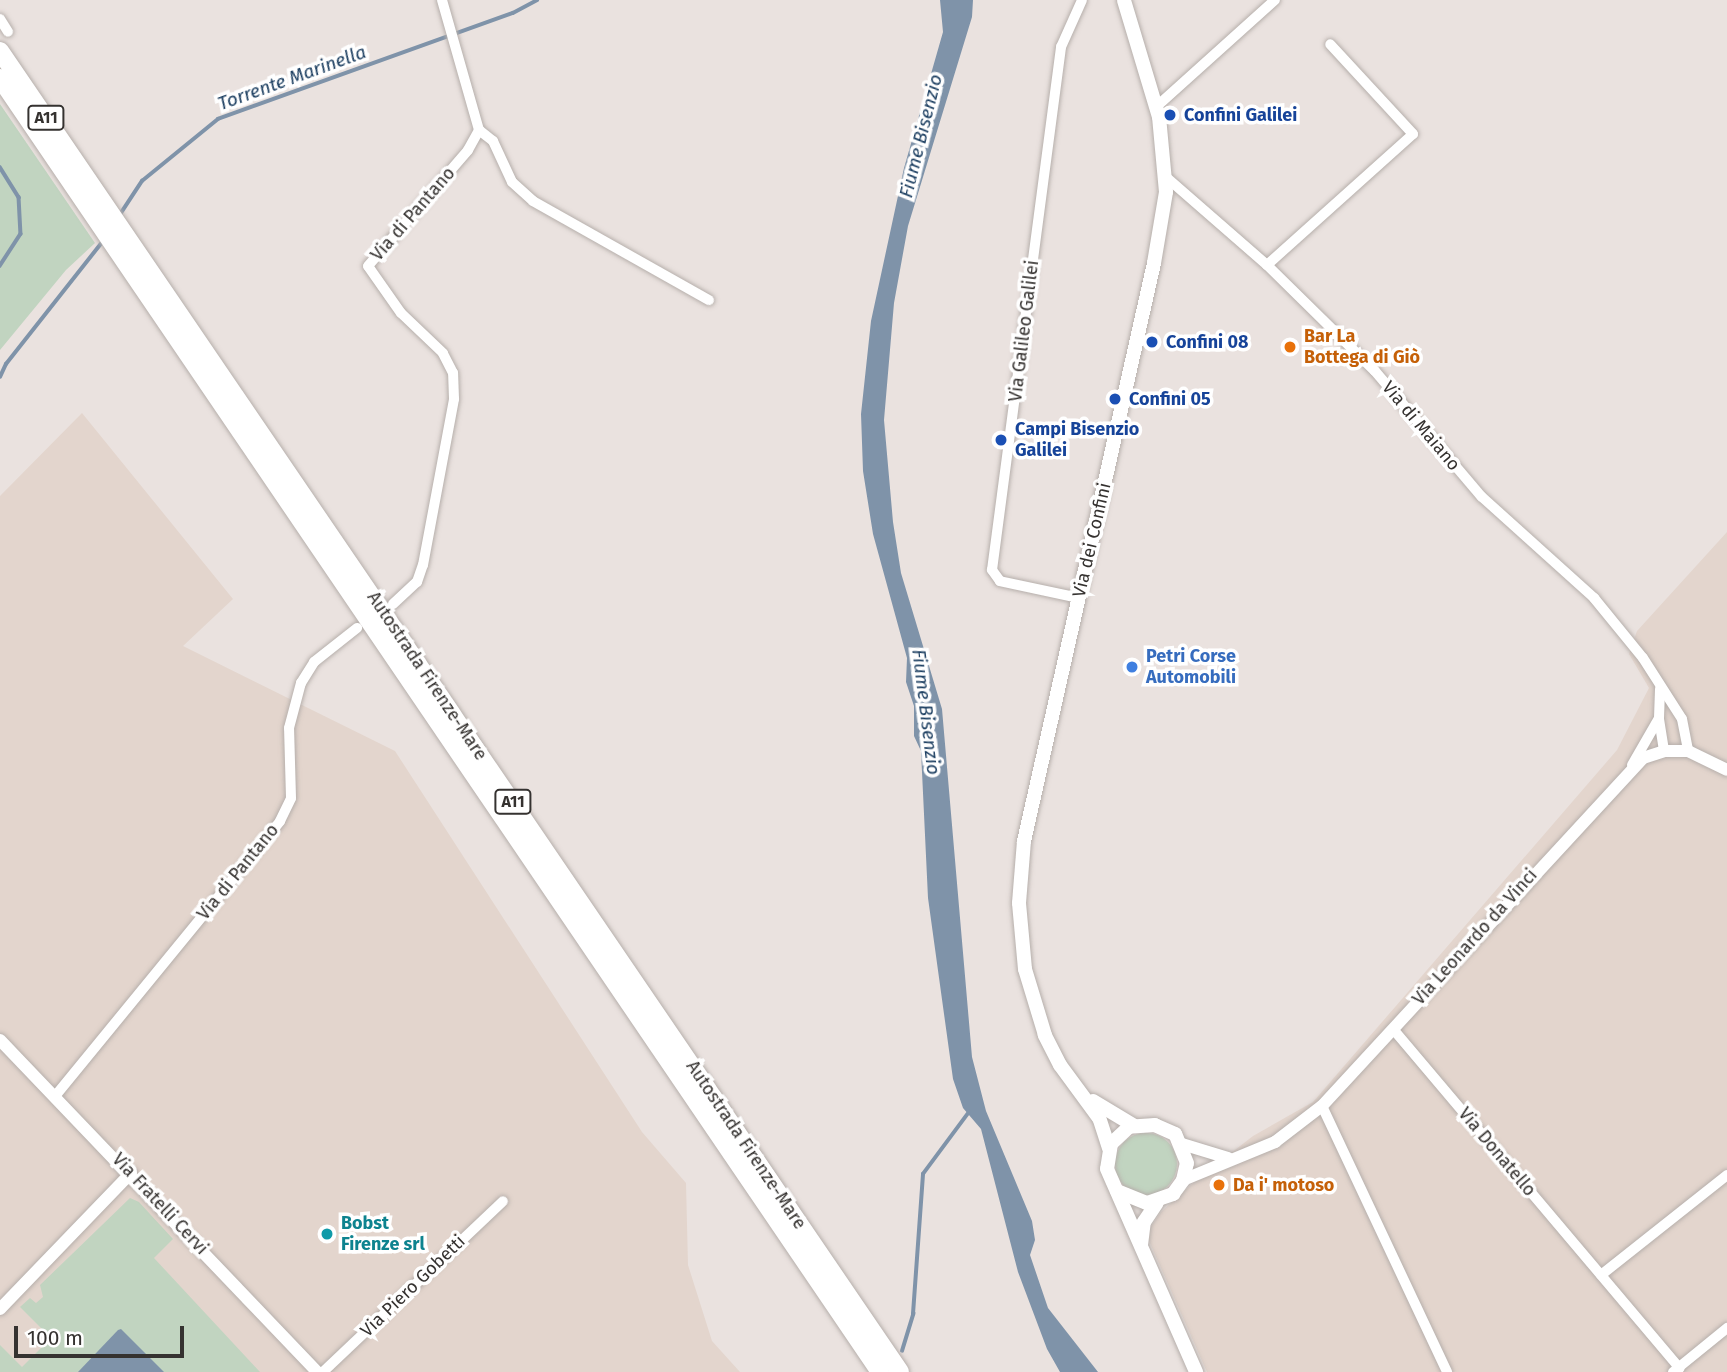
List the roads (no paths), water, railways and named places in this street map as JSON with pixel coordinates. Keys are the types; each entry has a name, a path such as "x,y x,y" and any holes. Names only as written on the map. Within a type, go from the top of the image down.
{"highway":[{"name":"Autostrada Firenze-Mare","path":"0,51 900,1372"},
{"name":"Autostrada Firenze-Mare","path":"0,78 880,1372"}],"main road":[{"name":"Via dei Confini","path":"1124,0 1156,107 1166,177 1154,264 1024,841 1019,887 1020,936 1029,984 1049,1045 1067,1076 1099,1118 1109,1148 1108,1173 1196,1372"},
{"name":"Via dei Confini","path":"1067,1076 1107,1112 1133,1125 1160,1126 1182,1144"},
{"path":"1109,1148 1117,1136 1133,1125"},
{"path":"1141,1250 1144,1222 1157,1203 1173,1194 1183,1180 1186,1163 1182,1144"},
{"path":"1117,1191 1132,1201 1157,1203"}],"street":[{"path":"442,0 444,18 479,130 493,141 512,181 533,201 709,300"},
{"name":"Via Galileo Galilei","path":"1079,598 996,579 992,570 1061,47 1082,0"},
{"path":"1156,107 1275,0"},
{"path":"0,19 8,32"},
{"path":"1268,265 1413,134 1330,44"},
{"name":"Via di Pantano","path":"393,604 413,587 424,565 454,399 453,373 443,354 401,313 368,266 468,150 479,130"},
{"name":"Via di Maiano","path":"1166,177 1268,265 1416,416 1482,497 1594,598 1643,658 1660,689 1684,722 1688,751"},
{"name":"Via di Pantano","path":"55,1095 280,821 291,798 289,728 301,683 314,662 357,628"},
{"path":"1660,689 1659,718 1664,751"},
{"path":"1629,770 1659,718"},
{"path":"1629,770 1643,758 1664,751 1688,751 1727,770"},
{"path":"1629,770 1682,758 1688,751"},
{"name":"Via Leonardo da Vinci","path":"1183,1180 1281,1139 1322,1106 1629,770"},
{"name":"Via Donatello","path":"1393,1029 1601,1275 1676,1370"},
{"name":"Via Fratelli Cervi","path":"0,1040 131,1173 317,1372"},
{"path":"1322,1106 1447,1372"},
{"path":"1182,1144 1232,1159"},
{"path":"0,1309 131,1173"},
{"path":"1601,1275 1727,1175"},
{"name":"Via Piero Gobetti","path":"323,1372 503,1201"},
{"path":"1676,1370 1727,1328"}],"water":[{"name":"Fiume Bisenzio","path":"940,0 973,0 972,17 908,226 894,303 884,420 893,522 901,573 942,709 972,1057 986,1111 1032,1221 1035,1240 1030,1255 1048,1308 1098,1372 1060,1372 1047,1349 1018,1272 981,1129 963,1108 953,1079 928,898 921,751 914,736 914,706 906,682 907,658 873,534 863,471 861,414 871,321 904,168 943,32"},
{"path":"121,1329 164,1372 78,1372 118,1330"}],"waterway":[{"name":"Torrente Marinella","path":"119,216 142,181 218,119 513,13 537,0"},
{"path":"0,167 19,197 21,234 0,266"},
{"name":"Torrente Marinella","path":"0,377 6,364 104,240"},
{"path":"902,1351 913,1314 923,1174 969,1112"}],"place":[{"name":"Confini Galilei","path":"1170,115"},
{"name":"Confini 08","path":"1152,342"},
{"name":"Bar La Bottega di Giò","path":"1290,347"},
{"name":"Confini 05","path":"1115,399"},
{"name":"Campi Bisenzio Galilei","path":"1001,440"},
{"name":"Petri Corse Automobili","path":"1132,667"},
{"name":"Da i' motoso","path":"1219,1185"},
{"name":"Bobst Firenze srl","path":"327,1234"}]}
